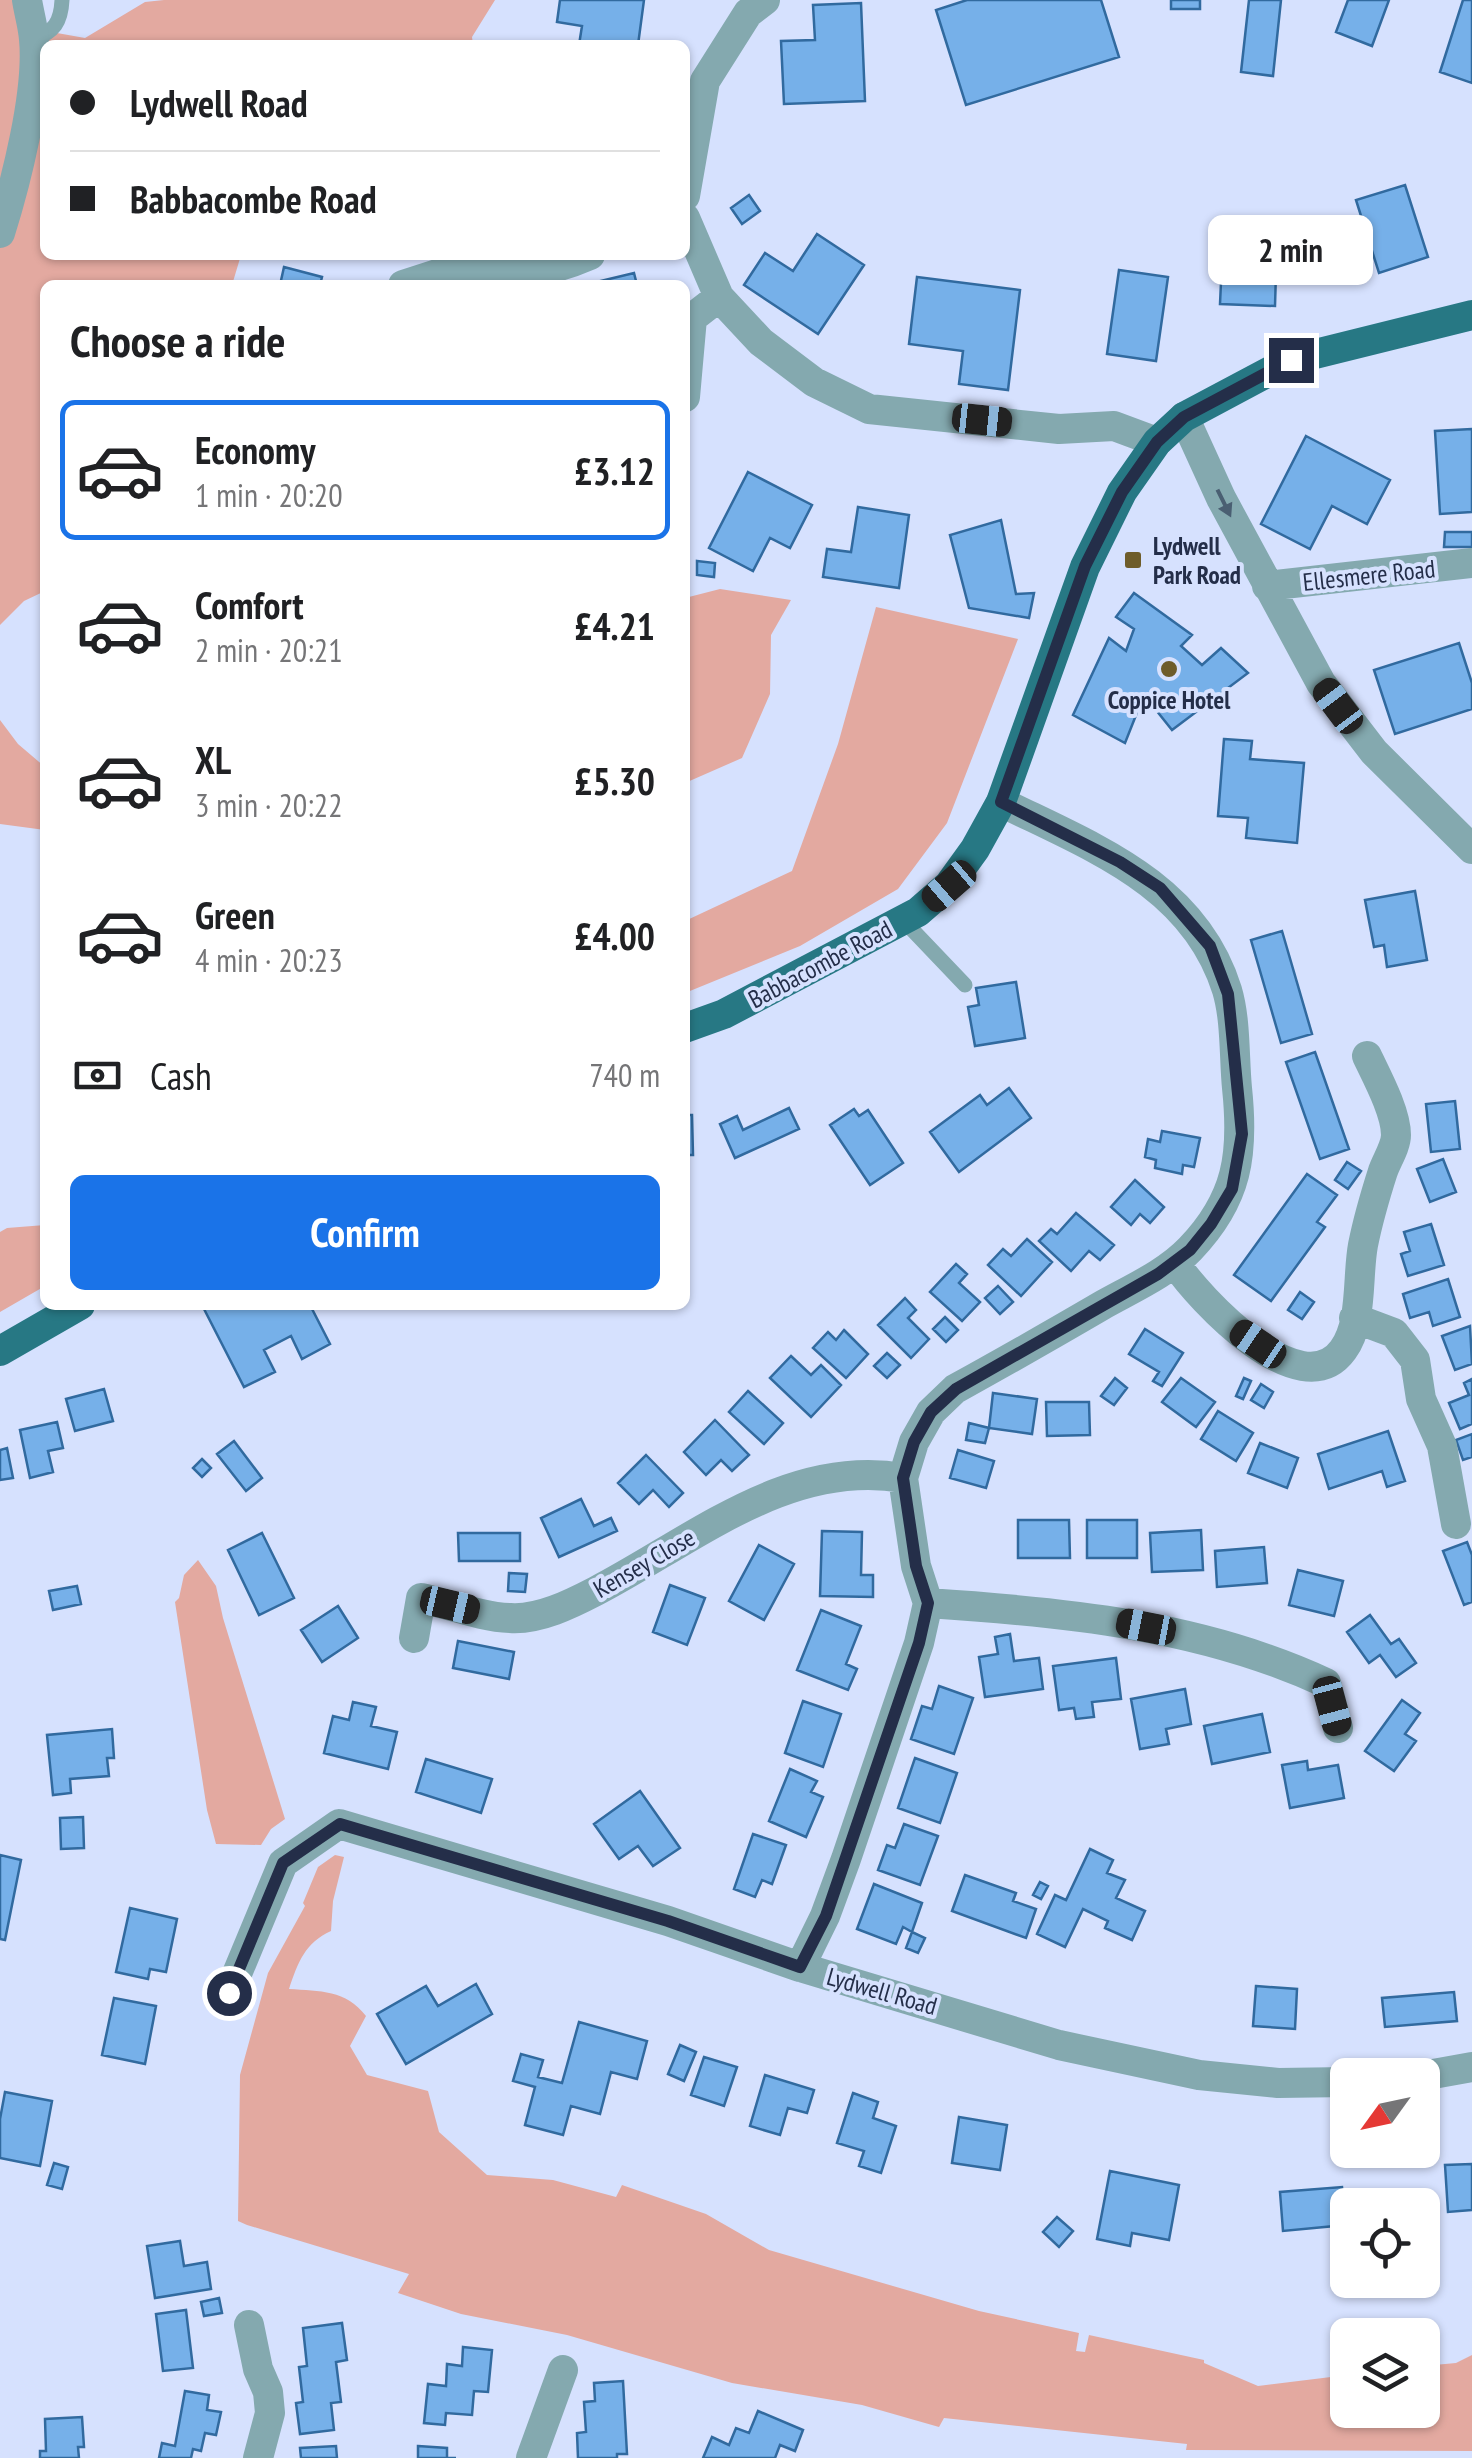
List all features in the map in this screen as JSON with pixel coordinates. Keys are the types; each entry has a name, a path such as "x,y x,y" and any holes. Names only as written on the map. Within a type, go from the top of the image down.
{"main road":[{"name":"Babbacombe Road","path":"690,1026 724,1014 918,912 949,886 1001,802 1085,566 1122,492 1157,442 1184,417 1291,360 1472,315"},
{"path":"0,1351 71,1310"}],"street":[{"path":"0,233 15,188 34,66 27,0"},
{"path":"690,151 705,81 748,13 765,0"},
{"path":"690,230 719,297 761,342 814,382 870,409 1059,428 1114,426 1157,442"},
{"path":"419,280 478,260"},
{"path":"446,272 556,262"},
{"path":"690,341 692,318 719,297"},
{"path":"1184,417 1221,498 1321,683 1374,752 1472,849"},
{"name":"Ellesmere Road","path":"1267,586 1472,563"},
{"path":"800,1967 826,1916 919,1643 928,1603 916,1566 903,1478 914,1442 931,1412 956,1389 1175,1262 1211,1224 1232,1189 1242,1134 1228,994 1210,946 1160,888 1120,862 1001,802"},
{"path":"1175,1262 1188,1282 1231,1326 1286,1362 1312,1368 1328,1365 1345,1348 1354,1318 1370,1214 1396,1137 1384,1092 1367,1056"},
{"path":"1354,1318 1394,1333 1415,1360 1421,1399 1442,1446 1456,1524"},
{"name":"Kensey Close","path":"414,1638 420,1598 510,1618 544,1614 632,1572 722,1518 786,1490 824,1477 876,1473 903,1478"},
{"path":"928,1603 1089,1616 1277,1660 1326,1683 1338,1728"},
{"name":"Lydwell Road","path":"229,1993 283,1863 340,1824 668,1921 800,1967 1059,2045 1199,2075 1278,2083 1330,2082"},
{"path":"1440,2073 1472,2067"},
{"path":"250,2324 270,2413 258,2458"},
{"path":"531,2458 563,2370"}],"lane":[{"path":"34,39 51,33 61,16 62,0"},
{"path":"903,920 965,985"}],"shaded area":[{"path":"0,0 21,0 57,33 85,38 145,2 164,0 495,0 472,40 40,40 40,260 240,260 234,280 40,280 40,593 24,601 0,625"},
{"path":"720,589 791,600 771,635 770,694 742,758 690,781 690,597"},
{"path":"876,607 1018,639 947,823 898,889 800,946 690,991 690,919 792,871 838,744"},
{"path":"0,720 18,744 40,763 40,829 0,824"},
{"path":"40,1225 40,1289 0,1312 0,1232"},
{"path":"198,1560 216,1586 285,1819 271,1829 261,1845 216,1844 207,1810 175,1602 184,1575"},
{"path":"335,1855 344,1857 333,1901 331,1931 304,1954 289,1989 332,1993 358,2007 366,2016 350,2046 367,2075 428,2091 439,2132 487,2175 553,2180 616,2197 622,2185 706,2214 769,2250 979,2311 1079,2333 1076,2351 1085,2352 1089,2335 1204,2360 1258,2386 1330,2377 1330,2428 1440,2428 1440,2364 1456,2363 1472,2355 1472,2451 1186,2450 1187,2444 944,2418 939,2427 862,2405 732,2383 567,2335 461,2314 398,2293 409,2274 238,2221 240,2075 268,1973 305,1906 318,1867"}],"building":[{"path":"560,0 644,0 639,40 580,40 582,26 557,22"},
{"path":"967,0 1101,0 1119,57 966,105 936,10"},
{"path":"1171,0 1200,0 1200,9 1171,9"},
{"path":"1249,0 1281,0 1273,76 1241,72"},
{"path":"1348,0 1389,0 1372,46 1336,32"},
{"path":"1463,0 1472,0 1472,83 1440,72"},
{"path":"861,3 865,101 784,104 781,41 815,40 813,5"},
{"path":"1405,185 1428,257 1379,273 1356,200"},
{"path":"749,195 760,211 742,224 731,208"},
{"path":"817,234 864,265 818,334 744,285 765,253 793,271"},
{"path":"1223,238 1277,240 1275,306 1220,304"},
{"path":"1310,243 1332,244 1331,260 1308,258"},
{"path":"284,267 322,277 321,280 281,280"},
{"path":"1119,270 1168,277 1156,361 1107,354"},
{"path":"634,273 636,280 605,280"},
{"path":"917,277 1020,290 1008,390 959,384 963,351 909,344"},
{"path":"1472,429 1472,512 1440,514 1435,431"},
{"path":"1306,436 1390,480 1367,524 1332,506 1310,549 1261,524"},
{"path":"748,472 812,505 790,548 770,538 753,571 709,548"},
{"path":"858,507 909,515 899,588 823,577 827,549 851,552"},
{"path":"1001,520 1016,594 1034,593 1029,618 969,608 950,535"},
{"path":"1445,532 1472,532 1472,547 1444,547"},
{"path":"697,561 715,563 714,577 697,575"},
{"name":"Coppice Hotel","path":"1134,593 1192,635 1181,646 1202,665 1221,648 1248,673 1172,730 1144,695 1125,743 1073,715 1109,638 1126,651 1134,629 1116,617"},
{"path":"1459,643 1472,683 1472,709 1395,734 1374,670"},
{"path":"1224,739 1252,741 1250,759 1304,763 1297,843 1246,838 1248,818 1218,816"},
{"path":"1415,891 1427,960 1387,967 1384,945 1374,947 1365,900"},
{"path":"1282,931 1312,1034 1281,1043 1251,940"},
{"path":"1016,982 1025,1038 975,1046 968,1007 979,1005 976,988"},
{"path":"1315,1052 1349,1149 1320,1159 1286,1062"},
{"path":"1009,1088 1031,1118 959,1172 930,1132 980,1095 987,1105"},
{"path":"1455,1101 1460,1149 1431,1152 1426,1104"},
{"path":"789,1108 799,1129 735,1158 720,1124 737,1116 743,1130"},
{"path":"854,1109 859,1116 868,1110 903,1163 870,1185 830,1125"},
{"path":"690,1115 692,1115 690,1155"},
{"path":"1162,1131 1200,1138 1194,1167 1183,1165 1182,1174 1155,1168 1156,1160 1145,1157 1148,1139 1160,1142"},
{"path":"1443,1159 1456,1192 1430,1202 1417,1169"},
{"path":"1347,1162 1361,1171 1348,1189 1335,1180"},
{"path":"1307,1174 1337,1195 1317,1222 1325,1227 1271,1301 1234,1275"},
{"path":"1135,1180 1164,1207 1150,1223 1140,1214 1131,1225 1111,1207"},
{"path":"1076,1213 1114,1245 1100,1260 1089,1251 1071,1271 1039,1241 1051,1229 1057,1234"},
{"path":"1431,1224 1444,1265 1408,1276 1401,1254 1410,1251 1404,1232"},
{"path":"1027,1239 1052,1262 1021,1296 988,1265 1003,1249 1011,1256"},
{"path":"956,1264 967,1274 959,1283 980,1302 962,1321 930,1292"},
{"path":"1448,1279 1460,1317 1433,1326 1429,1312 1410,1318 1403,1294"},
{"path":"998,1286 1013,1302 1000,1314 985,1298"},
{"path":"1300,1292 1314,1302 1302,1319 1288,1310"},
{"path":"905,1298 916,1310 908,1318 929,1339 911,1358 878,1325"},
{"path":"205,1310 313,1310 330,1344 302,1359 291,1336 264,1350 275,1372 244,1387"},
{"path":"945,1317 958,1330 946,1342 933,1329"},
{"path":"1470,1326 1472,1364 1455,1370 1442,1336"},
{"path":"1145,1329 1183,1353 1162,1386 1153,1381 1159,1372 1129,1354"},
{"path":"844,1330 868,1354 846,1378 813,1348 828,1332 836,1340"},
{"path":"887,1353 900,1365 887,1378 874,1366"},
{"path":"791,1356 811,1375 821,1365 841,1385 811,1417 770,1378"},
{"path":"1115,1378 1127,1388 1114,1405 1101,1396"},
{"path":"1181,1378 1215,1402 1196,1427 1162,1402"},
{"path":"1244,1378 1251,1381 1243,1399 1236,1396"},
{"path":"1472,1379 1472,1424 1460,1429 1449,1403 1469,1395 1464,1383"},
{"path":"1261,1384 1273,1392 1264,1408 1251,1400"},
{"path":"104,1389 113,1421 75,1431 66,1399"},
{"path":"748,1391 783,1423 764,1444 729,1412"},
{"path":"993,1393 1037,1399 1032,1434 989,1428"},
{"path":"1046,1402 1089,1402 1090,1435 1047,1436"},
{"path":"1218,1411 1253,1433 1236,1461 1201,1439"},
{"path":"715,1420 749,1455 732,1471 721,1460 706,1475 684,1452"},
{"path":"57,1422 63,1448 48,1451 53,1472 30,1478 20,1430"},
{"path":"969,1423 989,1428 985,1443 966,1440"},
{"path":"1388,1431 1405,1481 1387,1487 1382,1471 1329,1489 1318,1454"},
{"path":"1472,1434 1472,1457 1463,1460 1456,1440"},
{"path":"234,1441 262,1478 246,1491 217,1454"},
{"path":"1260,1443 1298,1458 1287,1488 1248,1473"},
{"path":"7,1448 13,1478 0,1480 0,1450"},
{"path":"958,1450 994,1461 986,1488 950,1478"},
{"path":"646,1455 683,1493 669,1507 653,1490 639,1504 618,1483"},
{"path":"202,1459 211,1468 202,1477 193,1468"},
{"path":"581,1499 594,1526 611,1518 617,1531 559,1557 541,1518"},
{"path":"1018,1520 1069,1520 1070,1558 1018,1558"},
{"path":"1087,1520 1137,1520 1137,1558 1087,1558"},
{"path":"1201,1530 1203,1570 1152,1572 1150,1533"},
{"path":"822,1531 862,1532 861,1575 873,1575 873,1597 820,1596"},
{"path":"262,1533 294,1598 259,1615 228,1550"},
{"path":"458,1533 520,1533 520,1561 459,1561"},
{"path":"1467,1542 1472,1555 1472,1602 1464,1605 1443,1551"},
{"path":"759,1545 794,1564 764,1620 729,1601"},
{"path":"1264,1547 1267,1583 1217,1587 1215,1551"},
{"path":"1298,1570 1343,1581 1334,1616 1289,1605"},
{"path":"509,1573 527,1574 525,1592 508,1591"},
{"path":"670,1585 705,1598 687,1645 653,1632"},
{"path":"77,1586 81,1604 53,1610 49,1591"},
{"path":"338,1606 358,1638 322,1662 301,1630"},
{"path":"821,1610 861,1626 846,1664 857,1669 848,1690 797,1670"},
{"path":"1370,1615 1391,1644 1399,1639 1416,1663 1396,1677 1380,1655 1369,1663 1347,1632"},
{"path":"1010,1634 1014,1661 1039,1658 1043,1689 985,1697 979,1657 998,1654 995,1637"},
{"path":"458,1641 514,1652 509,1679 453,1668"},
{"path":"1116,1658 1121,1699 1092,1702 1094,1717 1076,1719 1074,1708 1059,1710 1053,1666"},
{"path":"939,1686 973,1698 954,1754 911,1739 922,1706 932,1709"},
{"path":"1185,1689 1191,1724 1166,1729 1169,1744 1140,1749 1131,1699"},
{"path":"1402,1700 1420,1713 1405,1734 1416,1741 1394,1771 1365,1751"},
{"path":"803,1701 841,1714 823,1767 785,1753"},
{"path":"353,1702 376,1707 371,1726 397,1732 388,1769 324,1753 333,1716 349,1720"},
{"path":"1262,1714 1270,1752 1212,1764 1204,1726"},
{"path":"112,1729 114,1758 107,1758 109,1776 70,1779 71,1793 53,1795 47,1735"},
{"path":"915,1758 957,1773 940,1823 898,1808"},
{"path":"426,1759 492,1779 481,1813 416,1792"},
{"path":"1307,1761 1308,1770 1338,1765 1344,1798 1290,1808 1282,1765"},
{"path":"790,1769 817,1781 811,1792 823,1797 806,1837 769,1821"},
{"path":"640,1791 680,1848 653,1866 638,1846 619,1859 594,1824"},
{"path":"83,1817 84,1848 61,1849 60,1818"},
{"path":"904,1824 938,1836 920,1885 878,1870 887,1845 895,1848"},
{"path":"753,1834 786,1845 772,1884 762,1880 755,1897 734,1889"},
{"path":"1090,1849 1113,1860 1107,1873 1125,1880 1116,1898 1145,1911 1132,1940 1105,1928 1108,1921 1083,1909 1065,1947 1037,1934 1055,1895 1066,1900"},
{"path":"0,1855 21,1860 5,1940 0,1939"},
{"path":"965,1875 1016,1893 1013,1901 1036,1909 1026,1938 952,1911"},
{"path":"1040,1882 1048,1886 1041,1899 1033,1895"},
{"path":"874,1884 922,1903 912,1932 903,1927 896,1944 857,1929"},
{"path":"130,1908 177,1919 166,1972 150,1969 148,1979 116,1972"},
{"path":"912,1932 925,1938 918,1953 906,1948"},
{"path":"476,1984 492,2014 406,2064 377,2014 426,1986 438,2006"},
{"path":"1256,1986 1297,1989 1295,2029 1253,2026"},
{"path":"1454,1992 1457,2021 1385,2027 1382,1998"},
{"path":"114,1998 156,2006 145,2064 102,2055"},
{"path":"579,2022 647,2041 637,2079 611,2072 600,2114 571,2106 563,2135 525,2125 535,2087 513,2081 521,2054 543,2060 538,2077 562,2083"},
{"path":"680,2045 696,2052 684,2081 668,2074"},
{"path":"704,2057 737,2067 724,2106 691,2095"},
{"path":"765,2075 814,2090 807,2113 788,2108 780,2135 750,2126"},
{"path":"5,2092 52,2101 40,2166 0,2158"},
{"path":"853,2093 878,2102 873,2118 896,2126 881,2173 859,2166 864,2151 837,2143"},
{"path":"959,2117 1007,2125 1000,2170 952,2163"},
{"path":"54,2163 68,2167 62,2189 47,2185"},
{"path":"1472,2164 1472,2210 1448,2212 1445,2165"},
{"path":"1110,2171 1179,2185 1169,2240 1132,2233 1130,2246 1097,2239"},
{"path":"1342,2187 1342,2188 1330,2188 1330,2226 1283,2231 1280,2192"},
{"path":"1057,2217 1073,2231 1059,2247 1043,2232"},
{"path":"180,2241 184,2266 207,2262 211,2289 155,2298 147,2246"},
{"path":"219,2298 222,2313 204,2316 201,2302"},
{"path":"186,2310 193,2368 163,2371 156,2314"},
{"path":"342,2323 347,2360 336,2362 341,2402 331,2403 334,2430 300,2434 296,2403 303,2402 299,2367 307,2366 303,2328"},
{"path":"463,2347 492,2350 488,2392 474,2391 472,2415 446,2413 445,2425 424,2423 428,2384 446,2386 447,2364 462,2366"},
{"path":"623,2381 627,2454 617,2454 617,2458 578,2458 577,2433 586,2432 584,2402 595,2401 594,2383"},
{"path":"185,2391 209,2395 207,2410 221,2412 216,2435 205,2433 201,2451 193,2449 191,2458 159,2458 162,2443 175,2446"},
{"path":"758,2411 803,2430 795,2451 780,2445 775,2458 703,2458 712,2437 729,2445 736,2428 749,2433"},
{"path":"82,2417 84,2447 78,2447 79,2458 40,2458 40,2451 46,2451 45,2419"},
{"path":"336,2446 337,2458 301,2458 300,2448"},
{"path":"418,2446 447,2448 447,2458 418,2458"}],"place":[{"name":"Lydwell Park Road","path":"1133,560"},
{"name":"Coppice Hotel","path":"1169,669"}],"route":[{"path":"229,1993 283,1863 340,1824 668,1921 800,1967 826,1916 919,1643 928,1603 916,1566 903,1478 914,1442 931,1412 956,1389 1175,1262 1211,1224 1232,1189 1242,1134 1228,994 1210,946 1160,888 1120,862 1001,802 1085,566 1122,492 1157,442 1184,417 1291,360"}]}
